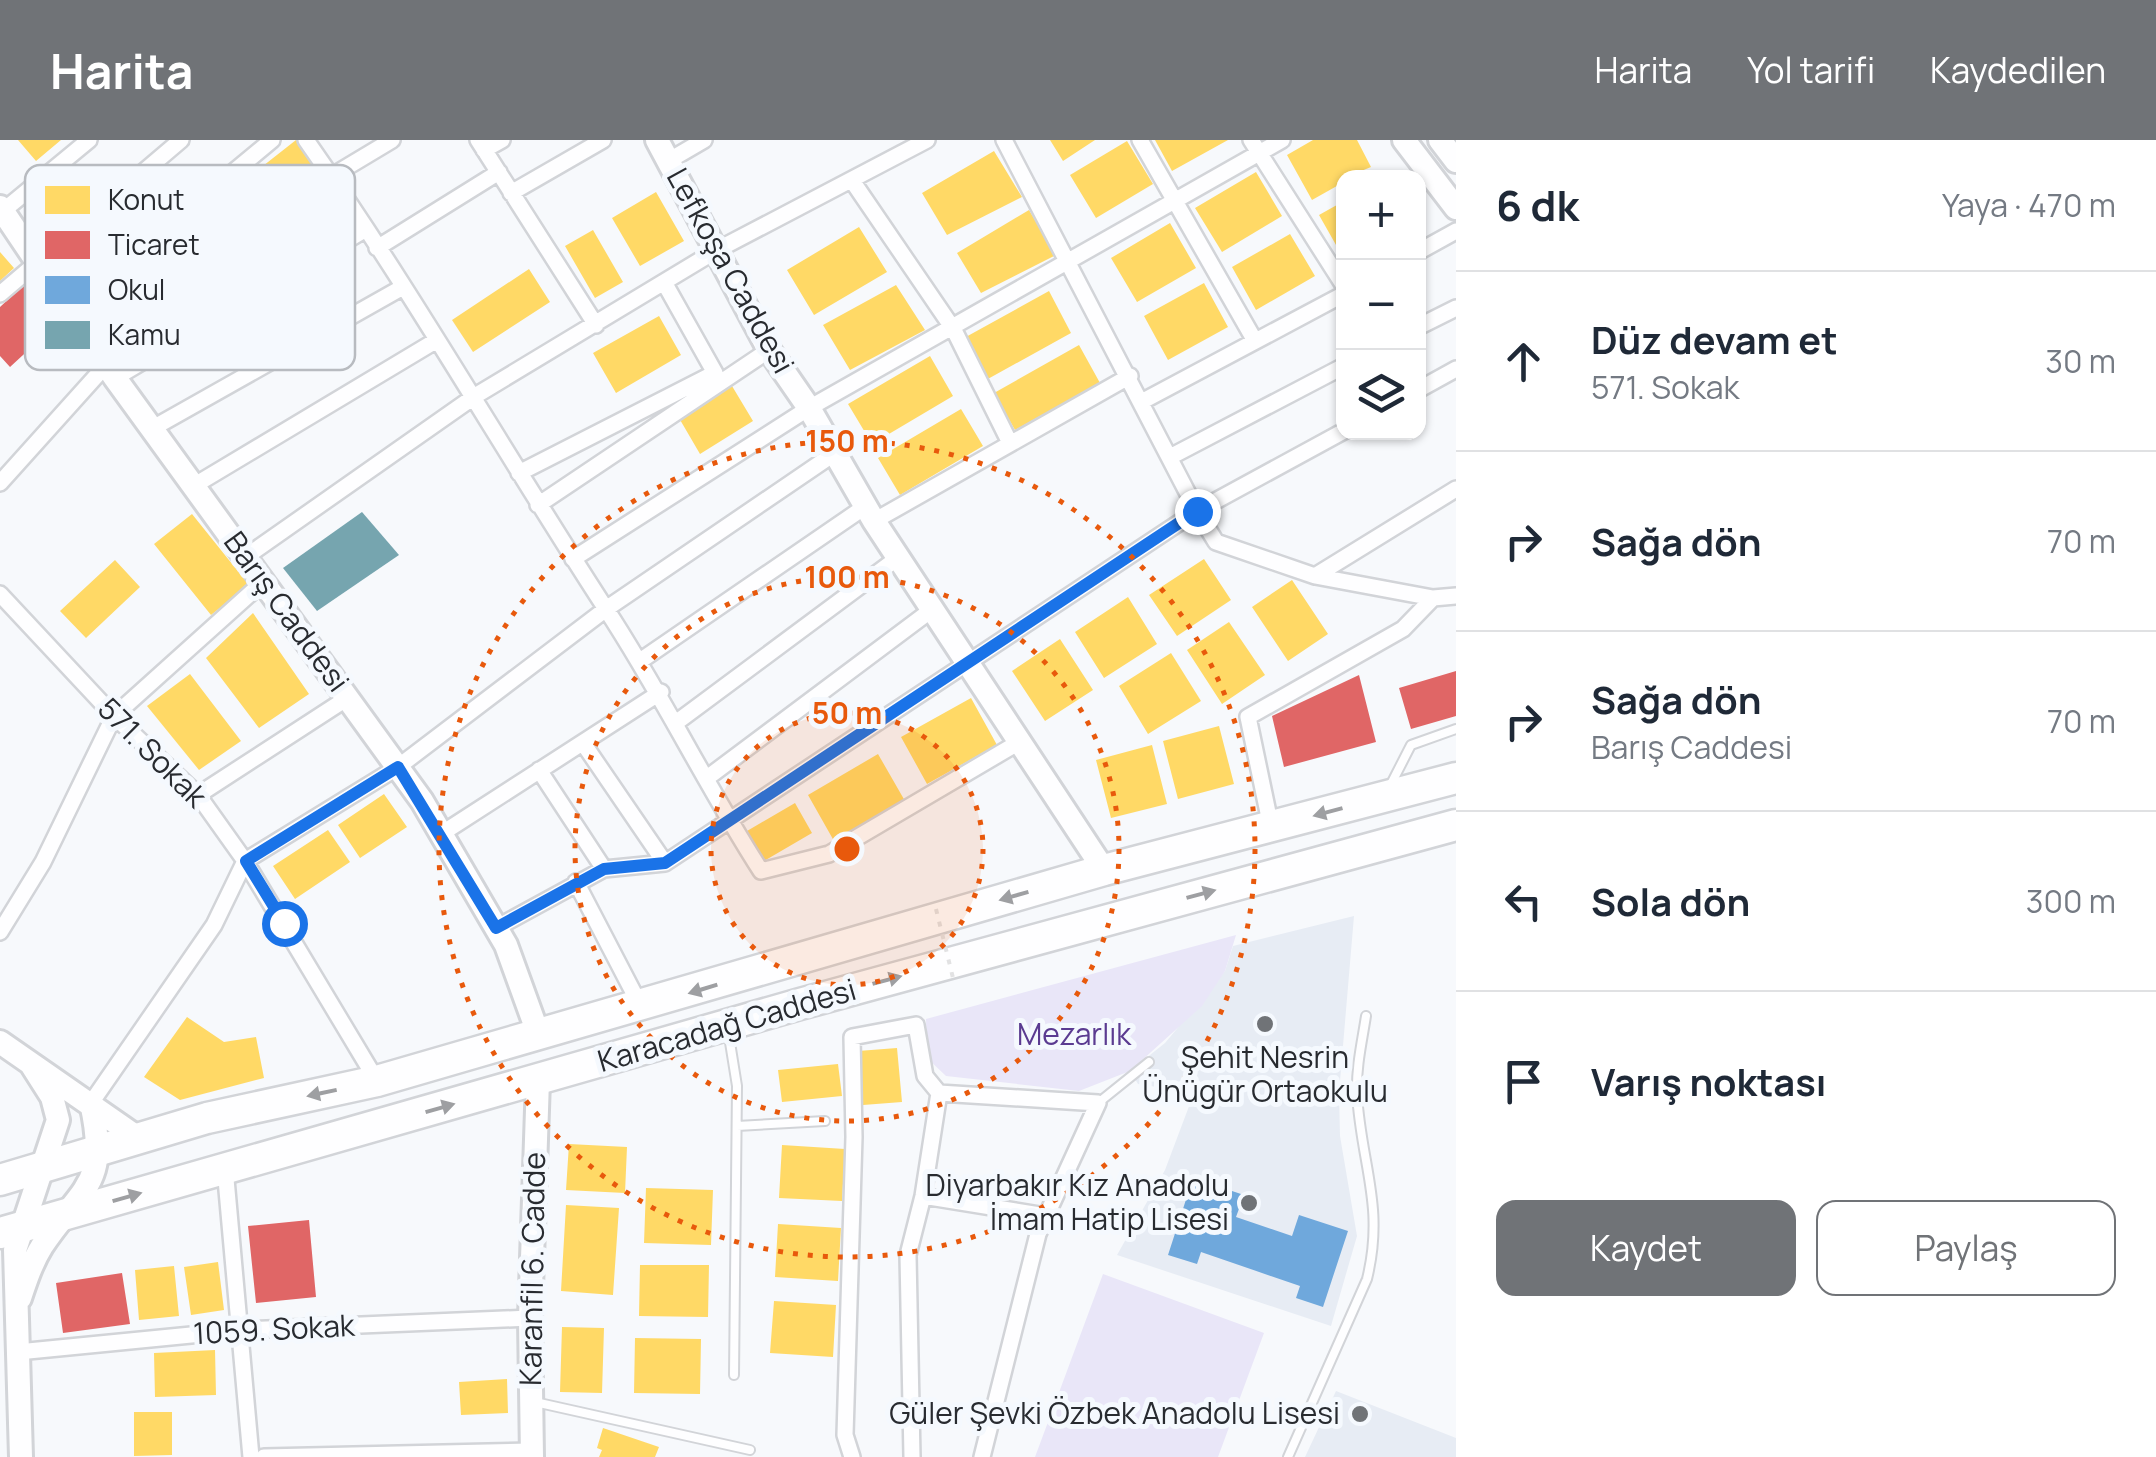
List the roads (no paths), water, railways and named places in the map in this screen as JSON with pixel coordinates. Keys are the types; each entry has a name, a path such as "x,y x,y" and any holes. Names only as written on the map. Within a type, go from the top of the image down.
{"highway":[{"name":"Karacadağ Caddesi","path":"0,1180 206,1118 377,1081 539,1036 1104,870 1456,778"},
{"name":"Karacadağ Caddesi","path":"10,1230 727,1025 1456,825"}],"street":[{"path":"57,165 89,140"},
{"path":"151,165 181,140"},
{"path":"242,165 272,140"},
{"path":"306,140 324,165"},
{"path":"350,165 392,140"},
{"path":"502,140 481,145 596,325"},
{"path":"511,193 603,140"},
{"path":"663,150 704,140"},
{"path":"244,558 475,396 717,250 854,182 928,140"},
{"path":"1004,140 1216,542 1315,576 1433,598 1456,596"},
{"path":"1140,140 1255,341"},
{"path":"573,559 809,408 954,330 1175,201 1255,147 1282,140"},
{"path":"1404,140 1456,208"},
{"path":"1440,140 1456,160"},
{"path":"1255,147 1336,274"},
{"name":"Lefkoşa Caddesi","path":"663,150 769,350 809,408 870,513 1104,870"},
{"path":"377,248 498,172"},
{"path":"854,182 954,330 1010,442"},
{"path":"1,209 25,190"},
{"name":"Barış Caddesi","path":"1,209 25,241"},
{"path":"355,212 475,396 538,506 660,692 728,820 761,871 830,854 1021,741"},
{"path":"355,235 366,229"},
{"path":"1426,248 1456,231"},
{"path":"0,294 25,271"},
{"path":"519,473 714,373 664,284"},
{"path":"355,314 403,287"},
{"path":"1143,401 1336,298"},
{"path":"1426,323 1456,308"},
{"path":"195,485 436,340"},
{"path":"538,506 769,350"},
{"path":"0,483 100,370"},
{"name":"Barış Caddesi","path":"111,370 398,767 496,928 539,1036"},
{"path":"154,428 256,370"},
{"path":"1170,457 1336,370"},
{"path":"1426,386 1456,370"},
{"path":"640,662 870,513 1130,376"},
{"path":"496,928 604,869 665,863 1197,511 1336,435"},
{"path":"18,1306 43,1244 84,1196 97,1152 91,1104 214,924 246,861 398,767 606,609 835,453"},
{"path":"1315,576 1456,489"},
{"path":"677,722 899,558"},
{"path":"0,932 44,862 114,716 262,583"},
{"name":"571. Sokak","path":"1,596 114,716 198,795 246,861 377,1081"},
{"path":"1271,827 1248,716 1403,629 1433,598"},
{"path":"707,778 934,608"},
{"path":"441,834 660,692"},
{"path":"198,795 349,697"},
{"path":"582,742 665,863"},
{"path":"540,770 604,869"},
{"path":"576,882 642,1007"},
{"path":"852,1457 845,1435 854,1137 852,1038 916,1025 925,1076 938,1092 1098,1103 1046,1216 1013,1322 982,1457"},
{"path":"0,1042 141,1140"},
{"path":"22,1457 10,1399 18,1352 18,1306 10,1230 44,1169 58,1120 52,1097 31,1064"},
{"name":"Karanfil 6. Cadde","path":"531,1454 530,1318 538,1080"},
{"path":"912,1457 908,1255 923,1196 938,1092"},
{"path":"225,1168 251,1457"},
{"path":"923,1196 1046,1216"},
{"path":"0,1281 18,1306"},
{"name":"1059. Sokak","path":"18,1352 242,1330 530,1318"},
{"path":"264,1457 531,1454"}],"lane":[{"path":"1385,796 1411,745 1456,730"},
{"path":"1288,1457 1367,1279 1374,1251 1377,1220 1357,1080 1366,1016"},
{"path":"727,1025 737,1086 734,1375"},
{"path":"1098,1103 1149,1062"},
{"path":"737,1126 825,1121"},
{"path":"531,1402 750,1450"}],"place":[{"name":"Şehit Nesrin Ünügür Ortaokulu","path":"1265,1024"},
{"name":"Diyarbakır Kız Anadolu İmam Hatip Lisesi","path":"1249,1203"},
{"name":"Güler Şevki Özbek Anadolu Lisesi","path":"1360,1414"}],"park label":[{"name":"Mezarlık","path":"1074,1035"}]}
